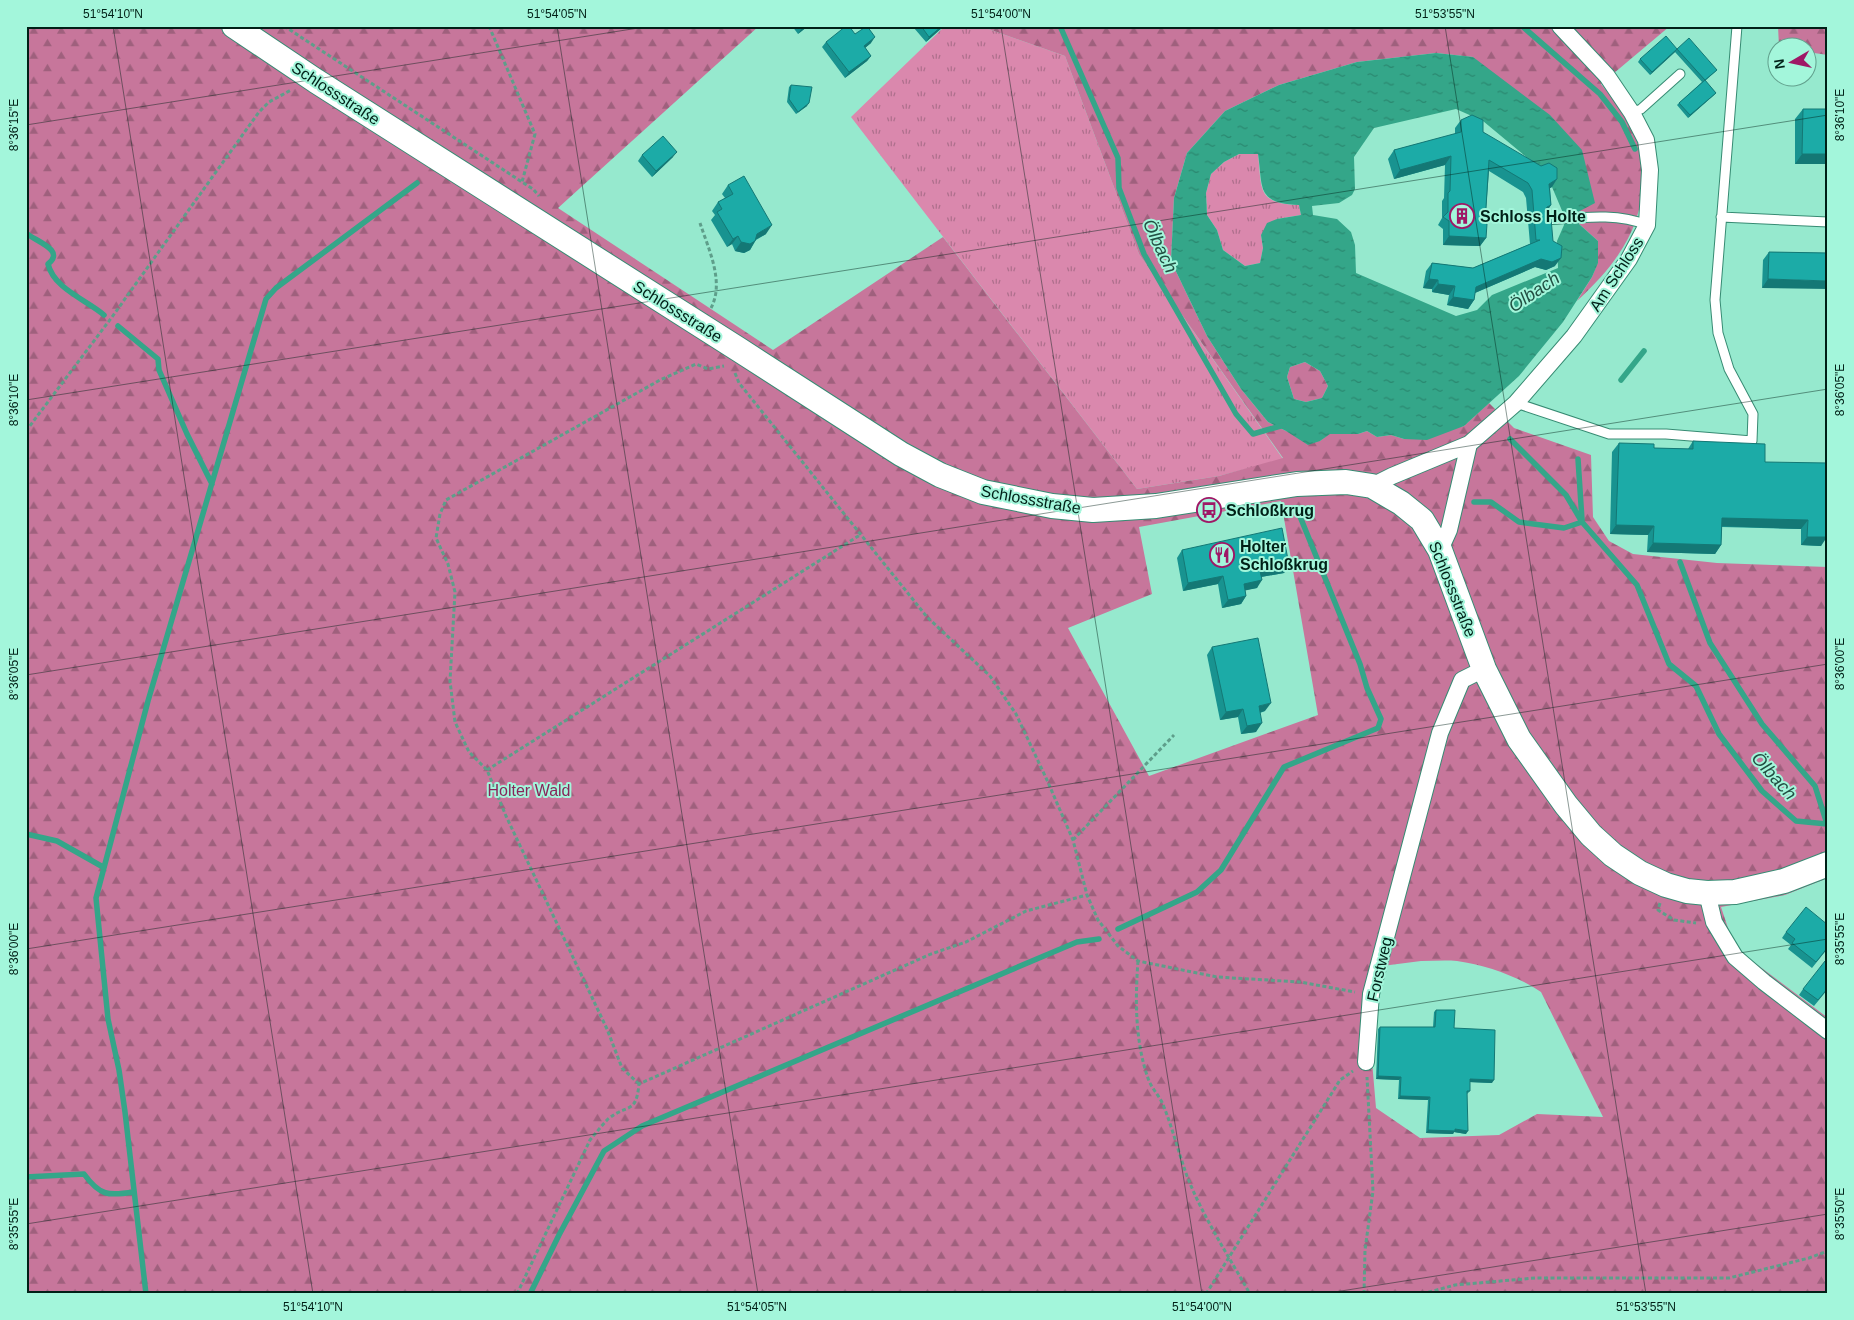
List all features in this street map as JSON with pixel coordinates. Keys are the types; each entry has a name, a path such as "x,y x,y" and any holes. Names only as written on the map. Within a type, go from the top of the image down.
{"main road":[{"name":"Schlossstraße","path":"234,26 316,81 516,207 735,356 940,475 983,492 1052,506 1093,510 1156,506 1297,484 1346,482 1372,486 1401,503 1422,520 1440,550 1484,669 1519,739 1566,805 1591,835 1613,855 1640,873 1666,884 1687,891 1707,893 1735,892 1784,881 1828,864"}],"street":[{"name":"Am Schloss","path":"1372,486 1469,444 1516,403 1574,336 1629,259 1647,225 1649,162 1646,140 1632,113 1607,76 1560,26"},
{"path":"1440,550 1449,530 1469,444"},
{"name":"Forstweg","path":"1366,1062 1371,994 1440,733 1462,680 1484,669"},
{"path":"1707,893 1714,922 1735,957 1764,982 1828,1031"}],"lane":[{"path":"1516,403 1609,434 1666,434 1752,441 1752,414 1729,369 1718,333 1715,300 1737,26"},
{"path":"1632,113 1640,109 1680,74"},
{"path":"1545,220 1604,217 1632,219 1647,225"},
{"path":"1721,217 1828,222"}],"path":[{"path":"284,26 533,189 545,204"},
{"path":"489,26 534,134 516,207"},
{"path":"26,431 112,317 259,112 281,94 316,81"},
{"path":"700,223 714,264 717,287 714,301"},
{"path":"639,1084 622,1068 607,1028 506,816 487,770 469,752 455,722 450,681 455,592 448,564 436,538 440,514 446,500 682,369 696,364 708,369 735,356 739,383 927,617 990,676 1016,714 1048,780 1073,840 1086,896 1098,920 1118,946 1138,961 1217,977 1300,982 1371,994"},
{"path":"487,770 860,535"},
{"path":"1073,840 1174,735"},
{"path":"639,1084 931,954 966,942 1026,911 1086,896"},
{"path":"1138,961 1136,990 1138,1032 1142,1057 1150,1083 1164,1106 1188,1178 1229,1258 1250,1294"},
{"path":"1206,1294 1340,1080 1366,1062"},
{"path":"1364,1294 1365,1250 1372,1191 1366,1062"},
{"path":"517,1294 590,1140 609,1119 633,1106 638,1099 639,1084"},
{"path":"1422,1294 1455,1285 1535,1278 1729,1278 1809,1258 1828,1251"}],"green space":[{"name":"Holter Wald","path":"26,26 759,26 558,208 773,350 943,237 1137,489 1219,476 1283,458 1139,254 1065,56 980,26 1670,26 1601,84 1627,119 1636,135 1641,151 1643,186 1635,224 1627,241 1605,272 1577,301 1592,277 1598,262 1598,241 1579,224 1578,212 1473,57 1436,53 1357,62 1279,85 1225,111 1187,153 1174,198 1171,261 1207,336 1241,389 1268,422 1286,431 1320,441 1329,434 1358,434 1367,431 1377,437 1391,435 1404,439 1464,426 1489,403 1514,428 1591,455 1593,517 1609,541 1633,554 1717,563 1828,567 1828,878 1785,895 1721,907 1731,937 1743,954 1828,1018 1828,1294 26,1294","holes":["1281,501 1318,715 1149,776 1068,628 1152,594 1139,527","1421,961 1457,961 1479,965 1512,976 1541,992 1603,1117 1537,1114 1499,1135 1420,1138 1376,1108 1372,1061 1375,1017 1382,966"]},
{"path":"945,26 980,26 1065,56 1139,254 1283,459 1219,476 1137,489 851,117"},
{"path":"1778,26 1828,26 1828,55 1816,53 1816,38 1779,38"},
{"path":"1239,154 1258,154 1261,185 1264,192 1275,201 1299,205 1301,215 1277,219 1261,235 1263,248 1260,263 1245,266 1223,250 1217,230 1207,215 1206,193 1211,174 1224,162"},
{"path":"1305,362 1320,371 1328,386 1322,398 1306,402 1294,399 1287,377 1290,367"}],"water":[{"path":"1436,53 1473,57 1550,115 1582,150 1595,203 1578,212 1579,224 1598,241 1598,263 1592,277 1563,322 1519,376 1464,426 1427,440 1404,439 1391,435 1377,437 1367,431 1358,434 1330,434 1320,441 1308,445 1268,422 1241,389 1207,336 1171,261 1174,198 1187,153 1225,111 1279,85 1357,62","holes":["1456,109 1483,121 1551,177 1552,187 1563,213 1564,225 1557,241 1558,268 1492,295 1477,310 1456,316 1356,273 1355,245 1351,232 1337,219 1313,215 1312,206 1339,203 1352,195 1355,189 1354,157 1374,128","1239,154 1258,154 1264,192 1275,201 1299,205 1301,215 1277,219 1267,223 1261,235 1263,248 1260,263 1245,266 1223,250 1217,230 1207,215 1206,193 1211,174 1224,162","1305,362 1320,371 1328,386 1322,398 1306,402 1294,399 1287,377 1290,367"]}],"building":[{"path":"846,26 849,26 855,34 867,26 875,37 864,46 871,56 849,72 826,42"},
{"path":"921,26 942,26 929,37"},
{"path":"1666,36 1677,49 1652,72 1640,59"},
{"path":"1689,38 1717,70 1705,80 1677,49"},
{"path":"1705,80 1716,93 1690,115 1679,103"},
{"path":"791,85 812,87 809,103 798,112 789,99"},
{"path":"1803,109 1828,109 1828,154 1802,154"},
{"path":"1472,115 1483,120 1483,132 1541,166 1549,163 1557,168 1557,179 1549,184 1551,205 1545,211 1546,215 1551,218 1553,241 1562,246 1561,258 1552,262 1541,259 1476,287 1474,300 1453,297 1455,286 1438,284 1438,280 1429,279 1432,263 1473,268 1540,240 1536,240 1532,190 1528,183 1489,160 1485,223 1487,224 1486,238 1449,236 1449,221 1443,217 1448,212 1451,156 1400,170 1394,150 1461,132 1461,120"},
{"path":"663,136 677,152 656,171 642,155"},
{"path":"744,176 772,225 757,234 755,241 750,244 741,242 738,236 733,239 717,212 722,209 718,202 733,194 728,185"},
{"path":"1769,252 1828,253 1828,281 1768,279"},
{"path":"1693,441 1765,444 1765,462 1828,463 1827,537 1807,537 1808,520 1722,518 1721,545 1653,543 1654,526 1616,525 1619,443 1654,444 1654,448 1693,449"},
{"path":"1282,528 1289,565 1260,571 1262,580 1244,584 1246,596 1228,600 1223,576 1188,583 1182,550"},
{"path":"1258,638 1271,703 1259,706 1262,723 1247,726 1243,709 1226,712 1212,647"},
{"path":"1806,907 1828,925 1828,947 1816,962 1792,943 1795,939 1786,932"},
{"path":"1825,961 1828,964 1828,988 1818,1000 1803,989"},
{"path":"1436,1010 1455,1010 1454,1028 1495,1030 1494,1080 1470,1079 1470,1091 1467,1091 1468,1131 1455,1129 1455,1131 1428,1130 1430,1097 1400,1096 1401,1077 1378,1076 1380,1027 1435,1027"}],"waterway":[{"name":"Ölbach","path":"1060,26 1118,158 1119,188 1144,254 1236,414 1253,434 1284,425"},
{"name":"Ölbach","path":"1522,26 1600,94 1622,122 1635,149"},
{"path":"146,1294 125,1112 119,1070 108,1019 96,898 148,701 266,299 276,288 417,183"},
{"path":"26,233 51,250 53,259 48,264 51,273 57,280 104,315"},
{"path":"118,326 158,359 159,370 187,434 212,484"},
{"name":"Ölbach","path":"1621,380 1644,351"},
{"name":"Ölbach","path":"1510,439 1566,495 1582,522"},
{"name":"Ölbach","path":"1578,459 1582,520"},
{"name":"Ölbach","path":"1474,502 1491,502 1519,522 1564,528 1582,522 1637,585 1669,664 1696,686 1719,734 1762,791 1796,821 1827,824 1815,786 1762,724 1710,643 1680,562"},
{"path":"1118,929 1197,892 1221,870 1284,767 1378,728 1381,719 1299,514"},
{"path":"26,834 57,841 103,867"},
{"path":"530,1294 604,1151 642,1126 1077,942 1099,939"},
{"path":"26,1177 84,1174 95,1187 105,1193 134,1192"}],"place":[{"name":"Schloss Holte","path":"1462,216"},
{"name":"Schloßkrug","path":"1209,510"},
{"name":"Holter Schloßkrug","path":"1222,555"}]}
